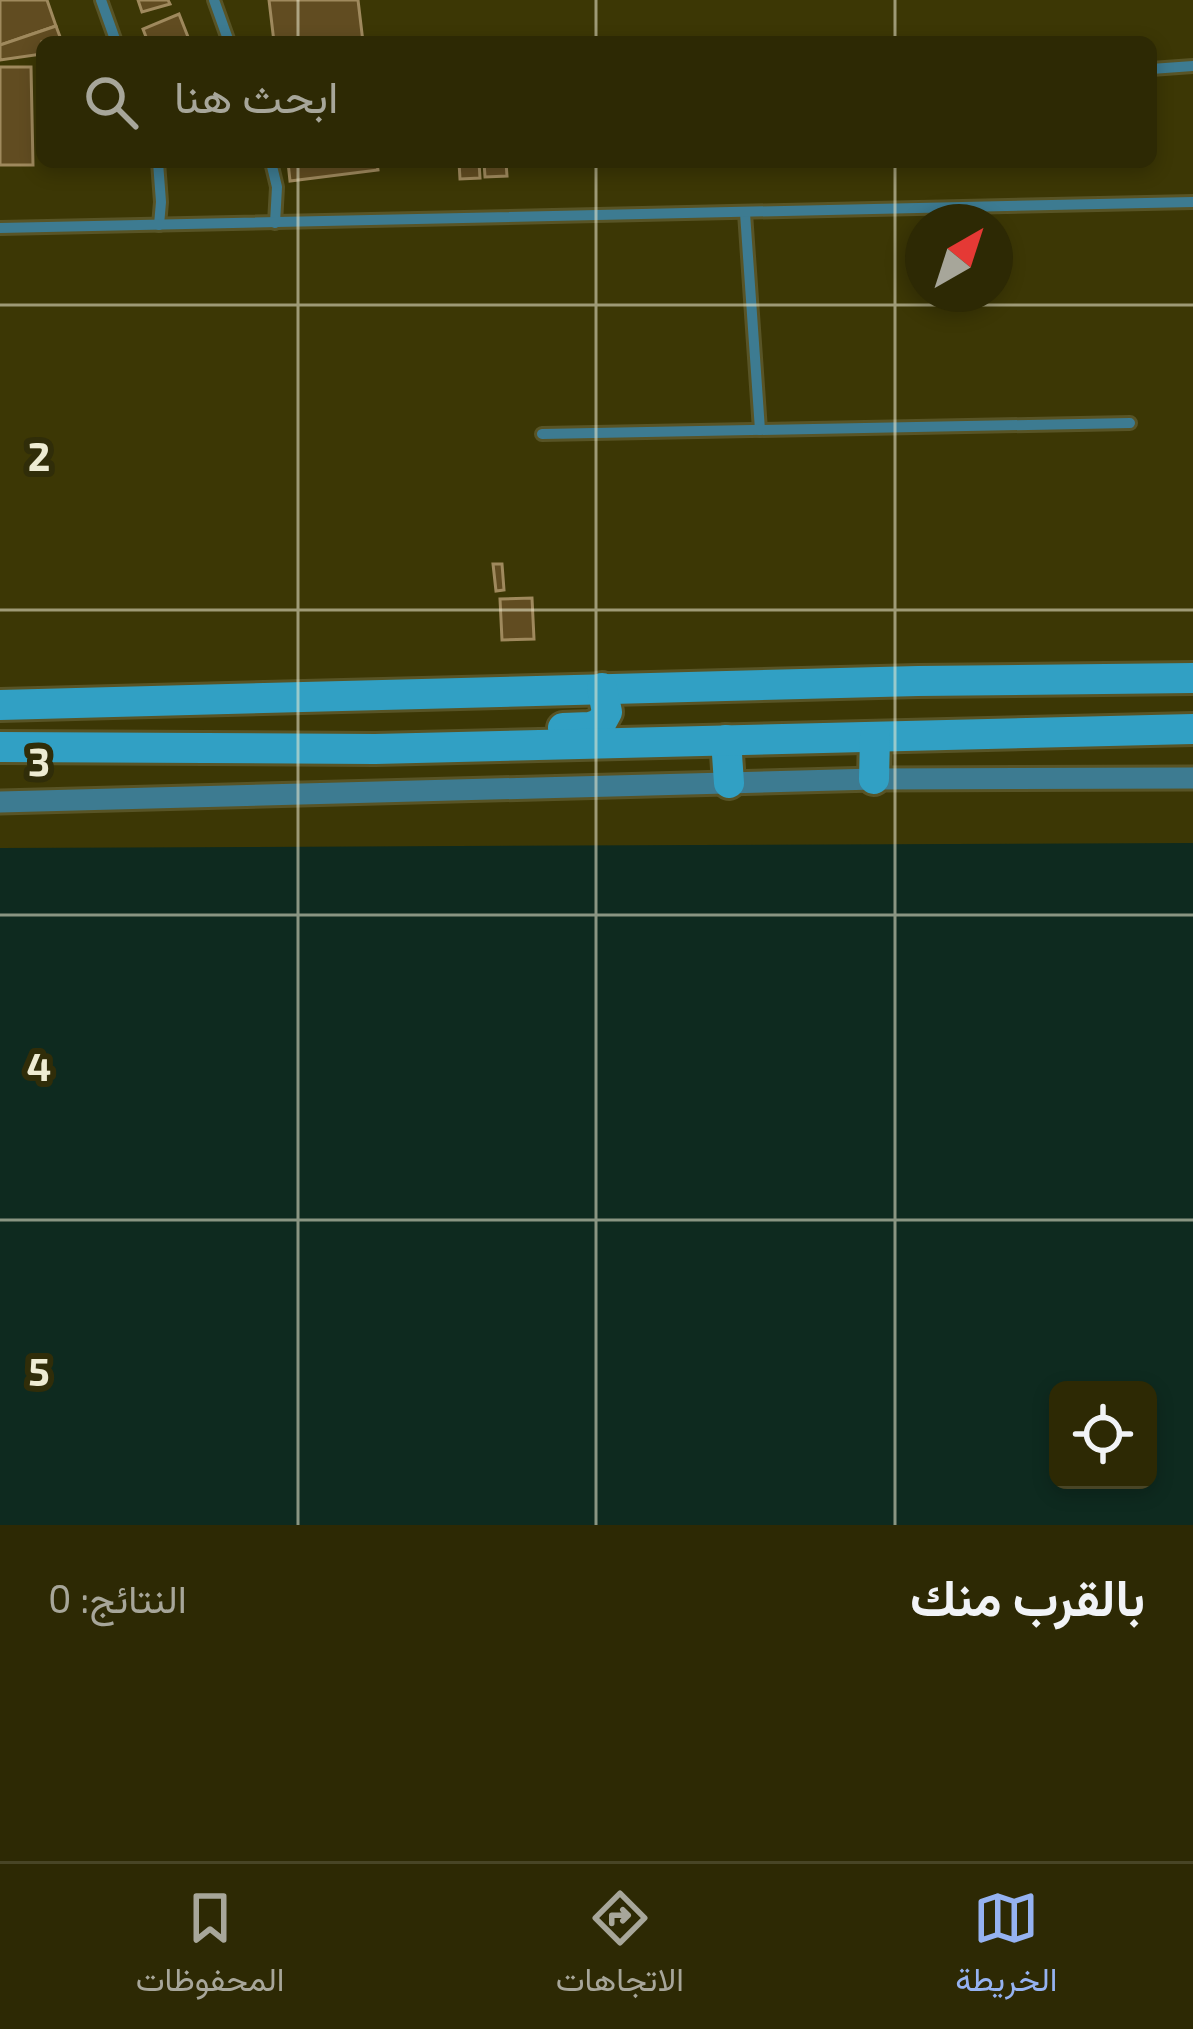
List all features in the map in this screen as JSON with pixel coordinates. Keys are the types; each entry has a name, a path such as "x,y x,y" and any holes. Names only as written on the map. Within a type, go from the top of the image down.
{"street":[{"path":"0,705 1193,678"},
{"path":"375,749 404,735 436,730 596,726 607,712 602,688"},
{"path":"0,746 375,749 1193,729"},
{"path":"874,779 875,737"},
{"path":"726,740 729,783"},
{"path":"0,802 874,779 1193,778"}],"lane":[{"path":"101,0 114,36"},
{"path":"214,0 227,36"},
{"path":"1157,69 1193,66"},
{"path":"158,168 159,225"},
{"path":"273,168 275,223"},
{"path":"0,228 1193,202"},
{"path":"745,213 760,430"},
{"path":"542,434 1130,423"}],"shaded area":[{"path":"1193,843 1193,1525 0,1525 0,848"}],"building":[{"path":"0,0 47,0 56,26 0,45"},
{"path":"138,0 168,0 170,4 142,12"},
{"path":"269,0 358,0 362,36 273,36"},
{"path":"179,14 188,36 146,36 143,29"},
{"path":"56,26 60,36 36,36 36,55 0,60 0,45"},
{"path":"0,67 31,67 33,165 0,165"},
{"path":"289,168 378,168 378,170 290,181"},
{"path":"459,168 479,168 480,178 460,179"},
{"path":"484,168 506,168 507,176 485,177"},
{"path":"493,564 502,564 504,590 496,591"},
{"path":"532,598 534,639 502,640 500,599"}]}
